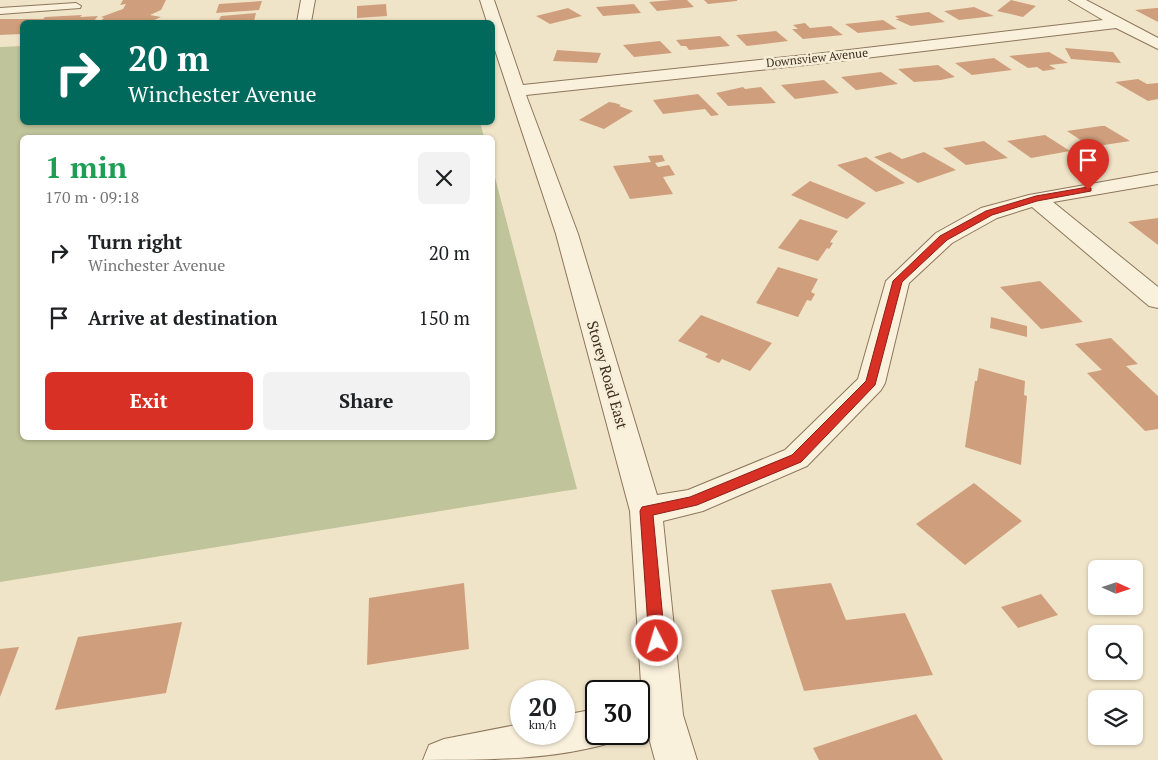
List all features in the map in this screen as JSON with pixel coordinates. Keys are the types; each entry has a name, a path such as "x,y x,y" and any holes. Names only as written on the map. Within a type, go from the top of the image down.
{"street":[{"path":"304,20 308,0"},
{"name":"Storey Road East","path":"491,0 516,91 567,234 646,511 651,718 676,760"},
{"path":"1076,0 1158,44"},
{"name":"Downsview Avenue","path":"516,91 815,59 1118,23"},
{"path":"646,511 692,502 796,458 871,382 898,281 944,238 989,213 1036,198 1158,178"},
{"path":"1036,198 1158,300"},
{"path":"444,760 585,731"}],"lane":[{"path":"0,11 76,6"}],"green space":[{"path":"20,46 20,125 481,125 483,135 20,135 20,440 495,440 495,178 577,489 0,582 0,47"}],"building":[{"path":"123,0 166,0 161,10 150,15 161,17 154,20 102,20 104,18 101,17 123,9 126,4 120,5"},
{"path":"687,0 694,7 657,11 649,2"},
{"path":"704,0 737,0 737,1 708,4"},
{"path":"1011,0 1036,6 1023,17 997,11"},
{"path":"262,1 259,10 216,13 219,4"},
{"path":"386,4 387,16 357,18 357,6"},
{"path":"634,4 641,13 603,16 596,7"},
{"path":"974,7 994,16 959,20 944,11"},
{"path":"568,8 582,16 550,24 536,16"},
{"path":"1156,8 1158,8 1158,22 1135,10"},
{"path":"929,12 945,22 911,26 895,19 899,19 895,16"},
{"path":"256,13 254,20 219,20 221,16"},
{"path":"98,16 95,20 20,20 20,34 0,35 0,19 43,19 45,17"},
{"path":"883,20 897,29 858,33 845,24"},
{"path":"805,23 810,28 831,26 843,35 803,39 792,29 798,29 793,25"},
{"path":"776,31 788,41 747,46 736,35"},
{"path":"720,36 730,46 689,50 686,46 681,46 676,40"},
{"path":"660,41 672,53 634,57 623,45"},
{"path":"1065,48 1113,52 1121,63 1071,59"},
{"path":"557,50 601,53 597,63 553,61"},
{"path":"1049,52 1068,63 1049,65 1056,69 1043,71 1037,67 1028,68 1009,56"},
{"path":"994,58 1012,70 972,75 955,63"},
{"path":"938,65 955,77 914,82 898,69"},
{"path":"881,72 898,84 856,90 841,77"},
{"path":"1138,79 1147,84 1158,83 1158,99 1148,101 1115,82"},
{"path":"824,80 839,93 795,99 781,85"},
{"path":"743,87 745,89 761,87 776,103 728,106 716,93"},
{"path":"698,94 719,115 711,116 705,109 663,114 653,100"},
{"path":"609,102 633,111 604,129 579,120"},
{"path":"1105,126 1130,141 1091,147 1067,131"},
{"path":"1045,135 1070,151 1031,158 1007,141"},
{"path":"984,141 1008,158 966,165 943,148"},
{"path":"890,152 902,159 924,152 956,170 918,183 874,157"},
{"path":"662,155 665,161 655,163 658,167 669,165 675,175 663,177 673,194 630,199 613,166 651,162 648,156"},
{"path":"866,157 905,183 876,192 837,165"},
{"path":"810,181 866,203 847,219 791,195"},
{"path":"1158,218 1158,245 1128,222"},
{"path":"800,219 838,231 830,242 833,243 829,249 827,248 818,261 778,248"},
{"path":"778,267 818,279 811,292 815,294 811,301 807,300 798,317 756,303"},
{"path":"1040,281 1083,322 1041,329 1000,287"},
{"path":"701,315 772,343 750,371 722,359 719,363 705,357 708,354 678,341"},
{"path":"991,317 1027,326 1027,337 990,328"},
{"path":"1111,338 1138,364 1126,366 1158,396 1158,429 1145,431 1087,373 1102,370 1075,344"},
{"path":"979,368 1025,381 1024,395 1027,396 1021,465 965,447 975,381 977,381"},
{"path":"974,483 1022,521 965,565 916,524"},
{"path":"464,583 469,649 367,665 369,598"},
{"path":"831,583 846,620 905,613 933,675 804,691 771,590"},
{"path":"1041,594 1058,615 1018,628 1001,607"},
{"path":"182,622 166,693 55,710 78,637"},
{"path":"19,647 0,697 0,649"},
{"path":"916,714 943,760 819,760 813,748"}],"route":[{"path":"657,641 646,511 692,502 796,458 871,382 898,281 944,238 989,213 1036,198 1088,190"}]}
